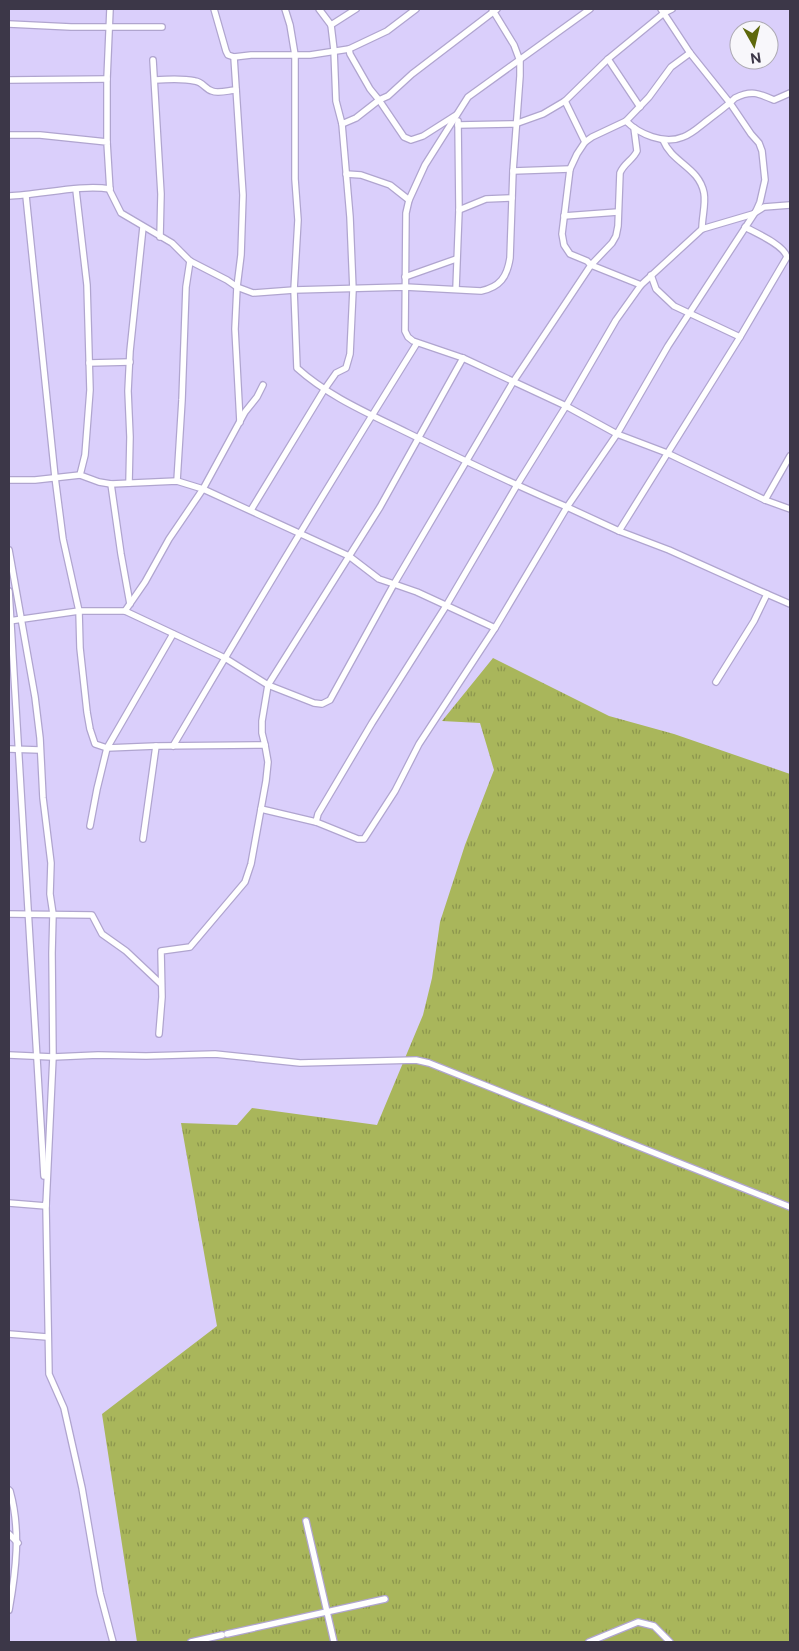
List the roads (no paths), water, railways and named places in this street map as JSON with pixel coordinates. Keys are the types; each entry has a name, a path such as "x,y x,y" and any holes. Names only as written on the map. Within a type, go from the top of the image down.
{"street":[{"path":"110,9 107,142 110,190 121,213 172,243 190,261 253,294 294,290 353,290 405,287 481,291 496,286 509,267 510,258 520,61 514,45 494,10 412,74 388,96 378,100 356,118 342,124"},
{"path":"214,9 226,51 228,55 234,58 251,55 310,55 349,49 387,31 416,9"},
{"path":"285,9 295,55 295,179 298,220 294,290 297,368 324,390 516,485 790,604"},
{"path":"251,510 336,372 346,368 350,354 353,290 350,217 342,124 336,101 331,25 319,9"},
{"path":"331,25 356,9"},
{"path":"590,9 468,97 425,165 409,200 405,232 405,331 408,337 417,343 463,358 566,406 617,434 667,453 765,500 790,509"},
{"path":"458,124 516,124 543,114 564,101 663,11 672,9"},
{"path":"261,809 316,822 358,839 364,839 395,791 419,744 495,628 567,507 617,434 668,346 760,202 765,180 762,151 759,143 690,53 663,11"},
{"path":"9,24 109,28 162,27"},
{"path":"349,49 370,89 404,137 411,140 423,136 458,114"},
{"path":"641,285 591,265 587,261 570,254 564,245 562,234 570,169 576,154 585,142 626,121 640,107 671,67 690,53"},
{"path":"234,58 243,195 236,329 240,422"},
{"path":"608,59 640,107"},
{"path":"153,60 161,194 160,237"},
{"path":"154,80 169,78 196,81 205,84 214,92 236,90"},
{"path":"9,80 107,79"},
{"path":"626,121 634,128 663,140 684,137 735,98 752,92 774,100 790,93"},
{"path":"564,101 585,142"},
{"path":"456,289 458,114"},
{"path":"9,620 79,611 125,611 225,658 268,685 314,703 322,704 330,700 394,584 513,382 591,265 612,243 616,236 620,173 623,166 637,151 634,128"},
{"path":"9,135 40,135 107,142"},
{"path":"663,140 666,147 694,171 701,182 704,193 702,229"},
{"path":"513,171 570,169"},
{"path":"346,174 361,176 390,186 409,200"},
{"path":"9,196 26,196 86,188 110,190"},
{"path":"76,190 88,285 90,390 85,455 80,475"},
{"path":"26,196 56,478 64,538 79,611 80,648 87,712 95,744 107,748 265,745"},
{"path":"458,210 486,199 512,198"},
{"path":"316,822 318,814 372,723 446,606 516,485 566,406 616,320 641,285 702,229 752,214 764,207 790,205"},
{"path":"564,216 618,212"},
{"path":"129,483 128,391 143,227"},
{"path":"619,531 789,257 781,247 745,227"},
{"path":"405,277 456,259"},
{"path":"177,481 186,287 190,261"},
{"path":"651,274 656,289 674,306 740,337"},
{"path":"174,746 276,571 417,343"},
{"path":"159,1034 162,997 161,951 190,947 246,882 251,864 268,762 262,733 262,721 268,685 380,507 463,358"},
{"path":"89,363 130,362"},
{"path":"125,611 203,489 263,385"},
{"path":"765,500 790,456"},
{"path":"9,480 35,480 80,475 111,484 177,481 203,489 251,510 349,556 379,579 417,592 495,628"},
{"path":"111,484 130,604"},
{"path":"9,550 35,697 43,798 51,863 54,1057 46,1206"},
{"path":"9,591 46,1206 49,1374 64,1408 82,1488 100,1593 113,1642"},
{"path":"716,682 754,621 767,594"},
{"path":"90,826 107,748 173,634"},
{"path":"143,840 156,746"},
{"path":"9,749 40,750"},
{"path":"9,914 92,915 102,934 126,951 161,984"},
{"path":"9,1055 54,1057 215,1054 300,1063 416,1060 429,1063 790,1207"},
{"path":"9,1203 46,1206"},
{"path":"9,1334 47,1336"},
{"path":"9,1490 14,1503 18,1543 11,1580 9,1610"},
{"path":"306,1520 334,1642"},
{"path":"9,1534 18,1543"},
{"path":"191,1642 385,1599"},
{"path":"589,1642 638,1622 654,1626 670,1642"}]}
